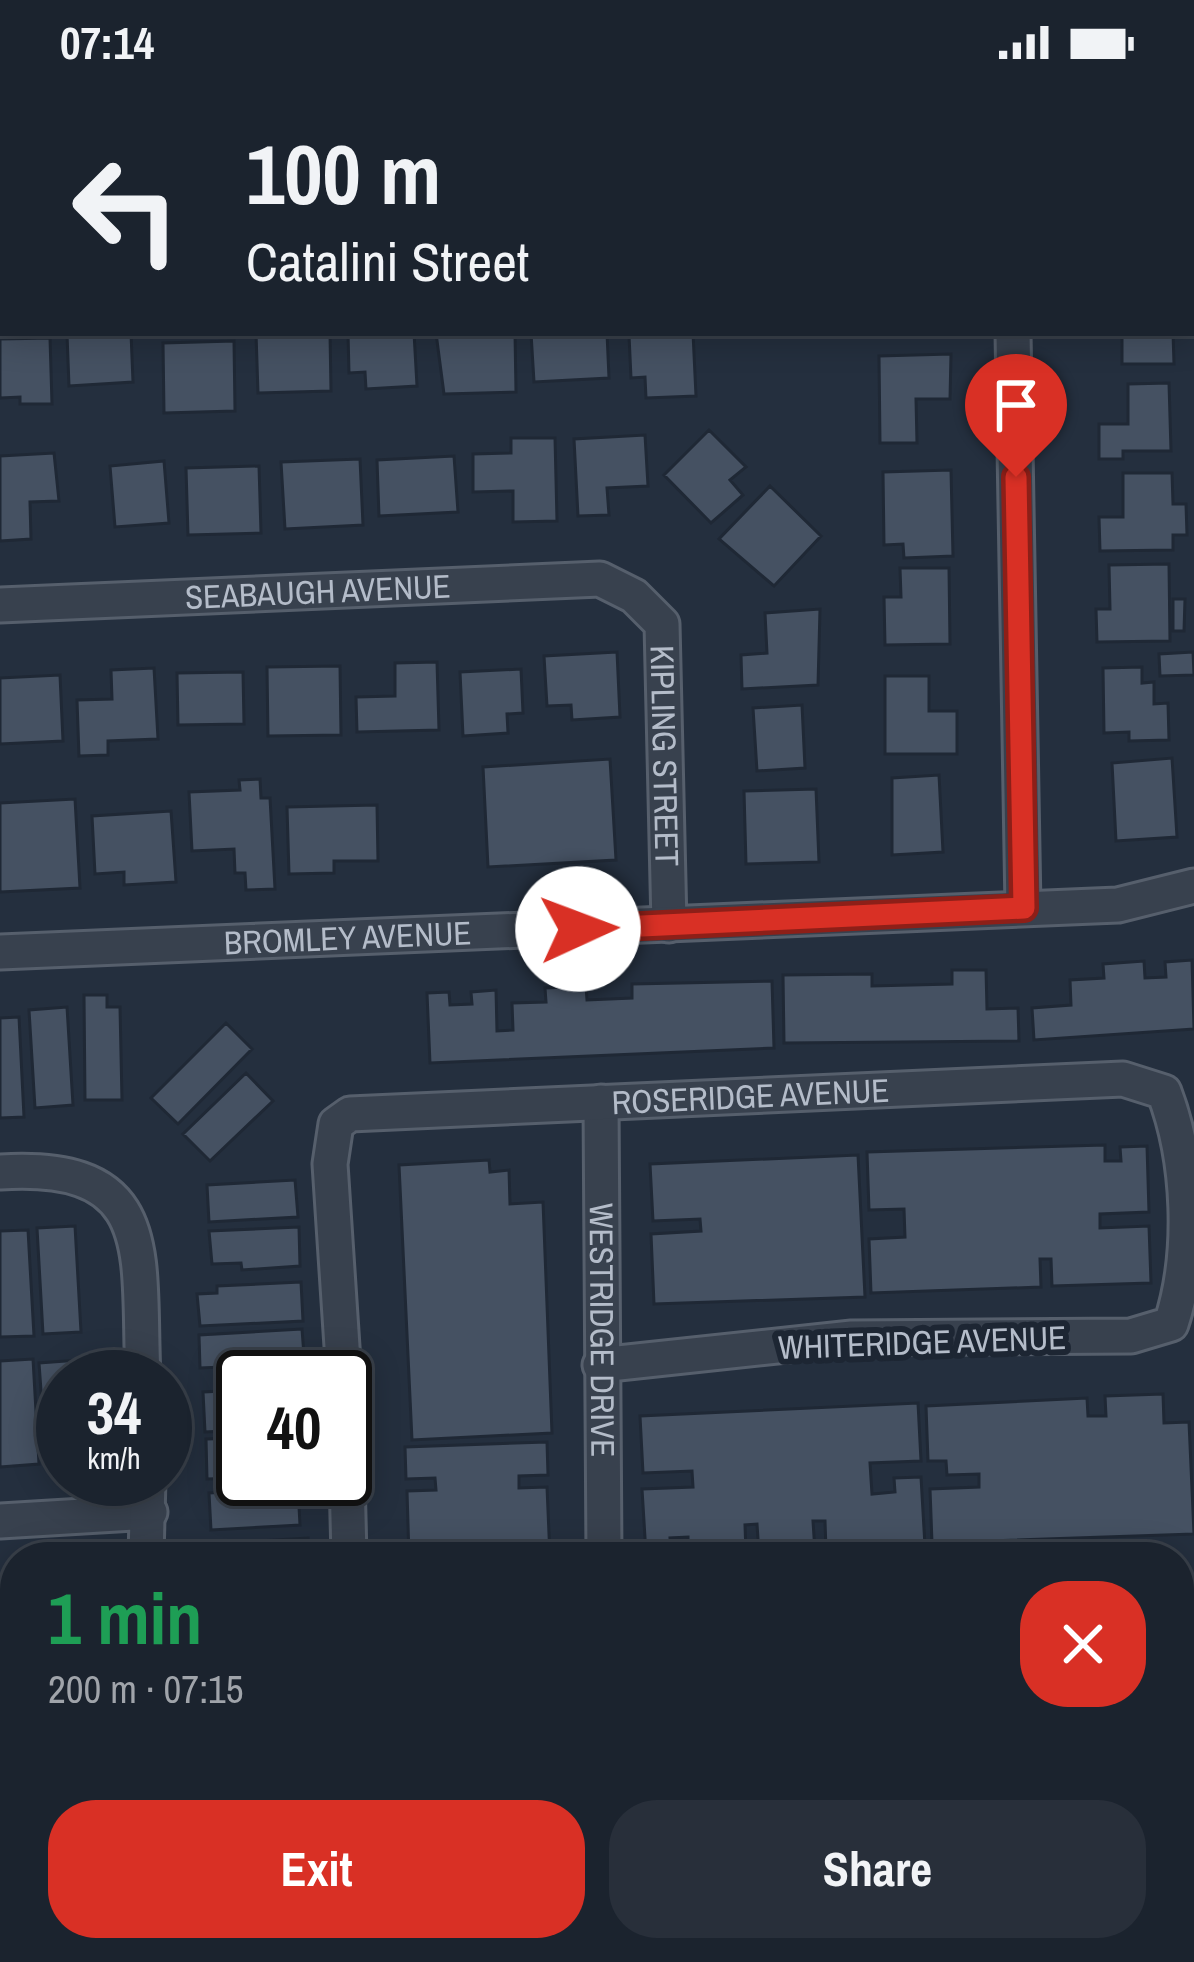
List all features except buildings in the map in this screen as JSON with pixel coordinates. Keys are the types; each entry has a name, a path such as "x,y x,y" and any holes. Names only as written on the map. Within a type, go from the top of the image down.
{"street":[{"path":"1013,336 1024,908"},
{"name":"SEABAUGH AVENUE","path":"0,605 600,579 634,596"},
{"name":"KIPLING STREET","path":"634,596 662,624 669,925"},
{"name":"BROMLEY AVENUE","path":"0,952 1118,904 1194,886"},
{"name":"ROSERIDGE AVENUE","path":"342,1350 330,1163 336,1124 350,1114 1124,1079 1164,1092 1182,1138 1184,1286 1171,1324"},
{"name":"WESTRIDGE DRIVE","path":"602,1102 604,1542"},
{"path":"0,1172 38,1169 112,1191 129,1214 136,1243 142,1350"},
{"name":"WHITERIDGE AVENUE","path":"600,1365 853,1338 1131,1336 1171,1324"},
{"path":"0,1521 89,1506"},
{"path":"147,1542 149,1506"},
{"path":"348,1506 349,1542"}],"route":[{"path":"578,929 1024,908 1016,477"}]}
